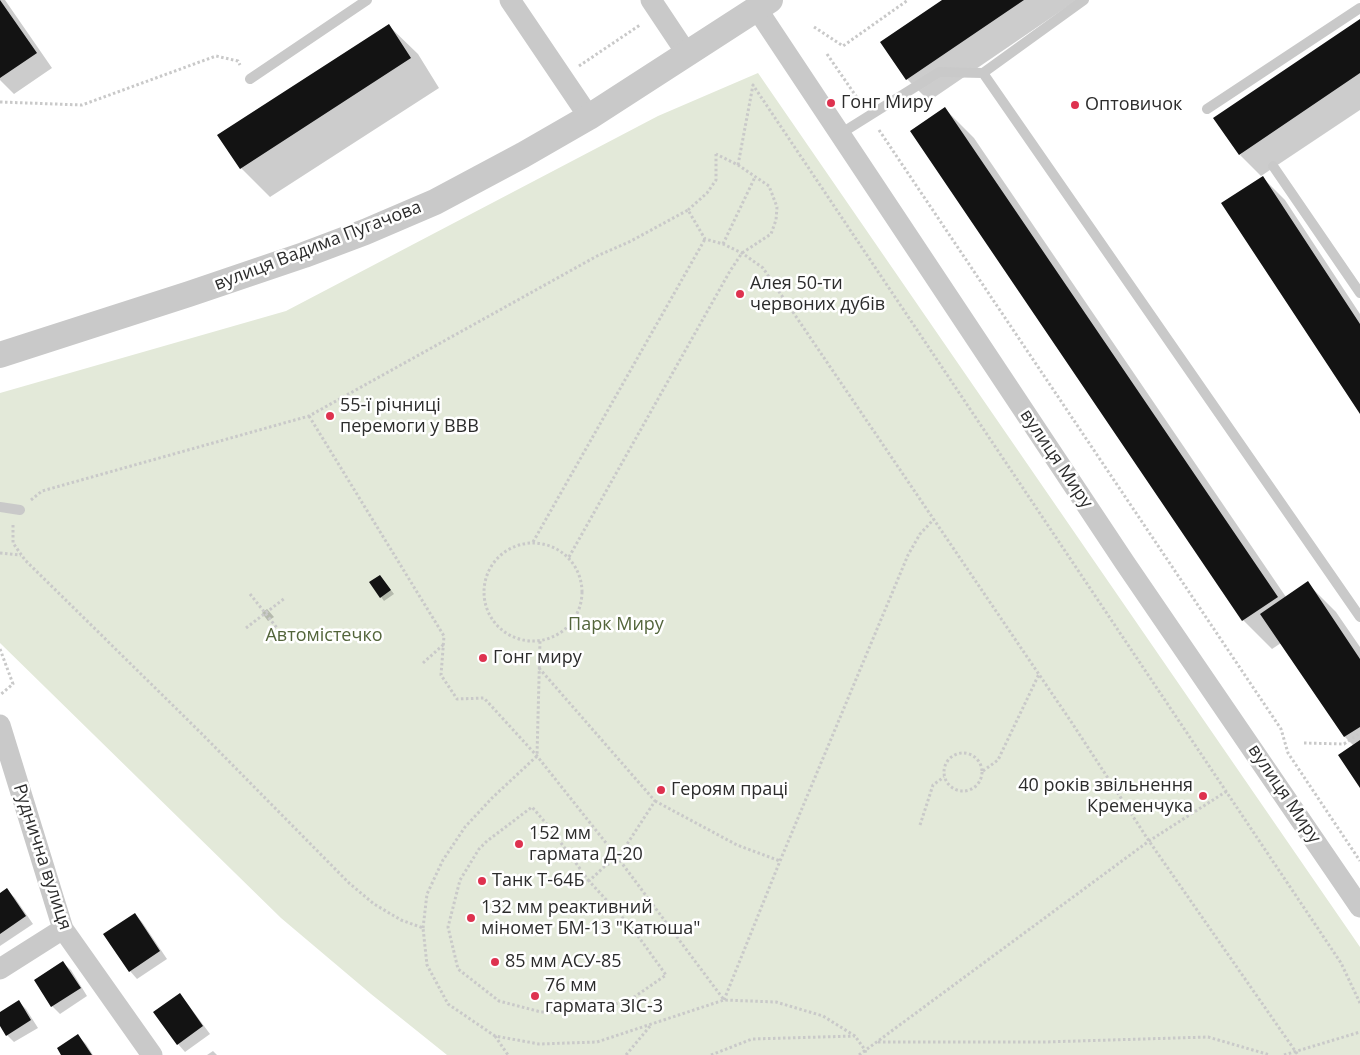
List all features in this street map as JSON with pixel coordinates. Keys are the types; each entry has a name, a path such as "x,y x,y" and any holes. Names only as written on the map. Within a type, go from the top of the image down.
{"street":[{"path":"510,0 589,117"},
{"name":"вулиця Вадима Пугачова","path":"0,355 304,255 365,232 435,202 589,117 763,4"},
{"name":"вулиця Миру","path":"763,4 840,134 1126,563 1360,907"},
{"path":"655,6 687,54"},
{"name":"Руднична вулиця","path":"0,725 63,929 152,1055"},
{"path":"0,969 63,929"}],"lane":[{"path":"250,79 367,0"},
{"path":"840,134 940,72 983,73 1084,0"},
{"path":"1207,109 1360,8"},
{"path":"983,73 1360,617"},
{"path":"1274,166 1360,293"},
{"path":"0,507 20,510"}],"path":[{"path":"814,27 843,46 908,0"},
{"path":"562,78 655,6"},
{"path":"827,54 1281,729 1288,753 1360,861"},
{"path":"0,102 82,105 216,56 238,61 250,79"},
{"path":"738,165 754,86 1341,963 1360,1003"},
{"path":"423,928 401,920 374,904 349,883 200,732 25,560 13,543 13,522 20,510 42,491 309,416 597,256 631,241 688,210 707,192 716,180 716,154 738,165 769,186 776,207 776,220 771,234 742,253 730,271 569,557"},
{"path":"723,244 755,177"},
{"path":"688,210 705,239 723,244 742,253 763,268 1039,674 1149,841 1297,1053"},
{"path":"533,542 705,239"},
{"path":"309,416 444,636 441,675 457,699 484,698 537,756 618,858 724,1000"},
{"path":"724,1000 908,555 920,534 934,520"},
{"path":"533,542 553,546 569,557 578,569 583,588 578,612 570,625 560,633 540,641 524,640 510,636 494,622 485,604 484,589 487,574 494,562 504,552 518,544 533,542"},
{"path":"0,553 21,555"},
{"path":"250,594 281,633"},
{"path":"246,628 285,598"},
{"path":"508,1055 495,1036 448,1004 427,965 423,928 427,894 442,860 465,827 492,798 537,756 540,641"},
{"path":"423,663 443,644"},
{"path":"0,648 13,684 0,695"},
{"path":"539,668 655,801 736,845 780,861"},
{"path":"983,771 998,760 1039,674"},
{"path":"1304,743 1344,744 1360,733"},
{"path":"961,752 967,752 977,757 983,771 982,779 977,786 970,790 954,789 948,784 944,776 947,760 961,752"},
{"path":"920,825 933,785 944,776"},
{"path":"859,1055 865,1053 877,1042 1149,841 1227,791"},
{"path":"589,881 604,867 618,858 655,801"},
{"path":"532,807 589,881 633,928 666,975 630,1000 586,1012 541,1012 500,1001 458,969 448,927 460,880 479,849 532,807"},
{"path":"495,1036 539,1044 597,1042 724,1000 776,1002 824,1016 854,1036 865,1053"},
{"path":"626,1055 651,1025"},
{"path":"1284,1055 1297,1053 1360,1032"},
{"path":"711,1055 752,1039 854,1036"},
{"path":"877,1042 1045,1042 1208,1038 1270,1055"}],"green space":[{"name":"Парк Миру","path":"758,73 1360,947 1360,1055 447,1055 281,918 0,643 0,393 286,311 658,116"}],"building":[{"path":"0,0 37,53 0,78"},
{"path":"942,0 1024,0 906,80 880,42"},
{"path":"1360,19 1360,73 1239,155 1213,118"},
{"path":"389,24 411,58 240,169 217,135"},
{"path":"945,107 1278,597 1242,621 910,131"},
{"path":"1263,176 1360,324 1360,414 1221,203"},
{"path":"380,575 391,590 380,598 369,582"},
{"path":"1308,581 1360,659 1360,727 1344,737 1260,614"},
{"path":"1360,740 1360,788 1338,755"},
{"path":"7,888 26,916 0,934 0,893"},
{"path":"135,913 160,951 129,972 103,934"},
{"path":"63,961 81,988 51,1007 34,980"},
{"path":"180,993 203,1026 177,1045 153,1012"},
{"path":"19,1000 31,1020 6,1036 0,1026 0,1012"},
{"path":"78,1034 92,1055 61,1055 57,1048"}],"place":[{"name":"Гонг Миру","path":"831,103"},
{"name":"Оптовичок","path":"1075,105"},
{"name":"Алея 50-ти червоних дубів","path":"740,294"},
{"name":"55-ї річниці перемоги у ВВВ","path":"330,416"},
{"name":"Гонг миру","path":"483,658"},
{"name":"Героям працi","path":"661,790"},
{"name":"40 рокiв звiльнення Кременчука","path":"1203,796"},
{"name":"152 мм гармата Д-20","path":"519,844"},
{"name":"Танк Т-64Б","path":"482,881"},
{"name":"132 мм реактивний міномет БМ-13 \"Катюша\"","path":"471,918"},
{"name":"85 мм АСУ-85","path":"495,962"},
{"name":"76 мм гармата ЗІС-3","path":"535,996"}],"park label":[{"name":"Автомістечко","path":"324,636"}]}
